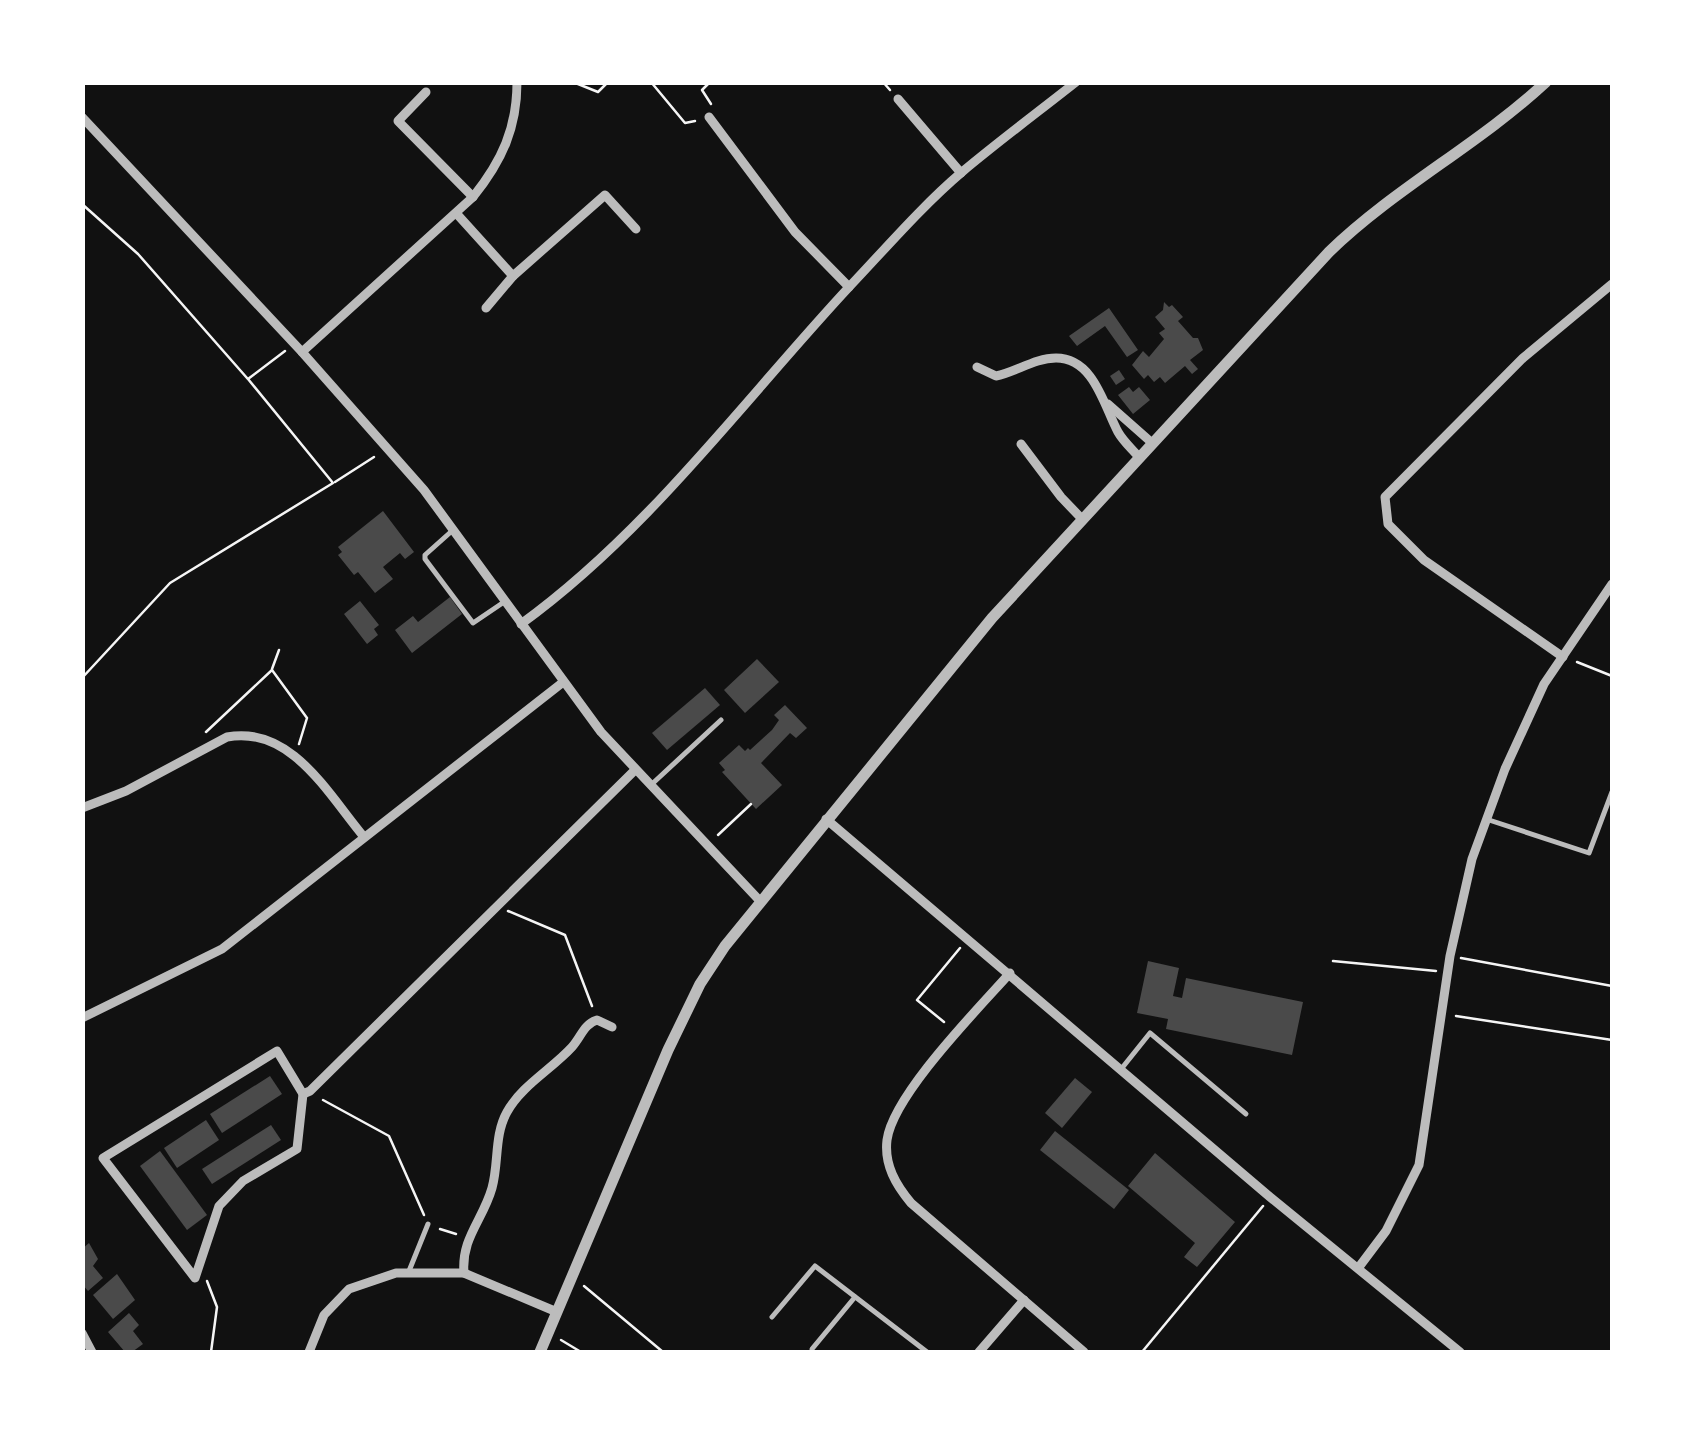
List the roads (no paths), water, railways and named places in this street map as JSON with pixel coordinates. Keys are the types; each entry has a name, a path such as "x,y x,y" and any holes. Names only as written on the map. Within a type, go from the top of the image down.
{"street":[{"path":"302,352 474,197 508,143 516,110 517,82"},
{"path":"520,624 568,590 607,555 849,288 960,174 1076,82"},
{"path":"540,1352 570,1274 700,984 760,901 992,618 1345,236 1486,134 1546,82"},
{"path":"426,92 398,121 474,197"},
{"path":"898,99 960,174"},
{"path":"82,117 386,447 453,530 562,683 650,786 760,901"},
{"path":"708,118 795,232 849,288"},
{"path":"486,308 513,276 605,195 636,230"},
{"path":"456,213 513,276"},
{"path":"1562,657 1424,560 1388,524 1385,497 1523,358 1612,284"},
{"path":"977,368 996,376 1062,358 1080,368 1106,403 1151,442"},
{"path":"1106,403 1118,432 1138,456"},
{"path":"1021,444 1060,497 1082,519"},
{"path":"1359,1267 1386,1232 1419,1164 1450,956 1486,818 1544,684 1612,584"},
{"path":"82,1018 222,949 562,683"},
{"path":"82,808 126,791 227,738 242,734 275,741 296,755 364,837"},
{"path":"306,1093 276,1051 103,1158 195,1278 219,1206 243,1181 296,1149 306,1093 636,770"},
{"path":"826,819 1270,1197 1460,1350"},
{"path":"1010,973 957,1033 896,1115 887,1140 890,1168 899,1190 911,1203 1084,1352"},
{"path":"464,1274 467,1238 494,1184 504,1116 512,1103 571,1048 587,1024 597,1020 612,1026"},
{"path":"308,1352 324,1315 349,1289 396,1273 464,1274 557,1312"},
{"path":"978,1352 1024,1300"},
{"path":"82,1332 92,1352"}],"lane":[{"path":"453,530 425,559 473,623 504,602"},
{"path":"650,786 720,720"},
{"path":"1486,818 1589,853 1612,792"},
{"path":"1122,1068 1150,1034 1246,1114"},
{"path":"408,1274 428,1224"},
{"path":"772,1317 815,1266 927,1352"},
{"path":"812,1349 855,1297"}]}
